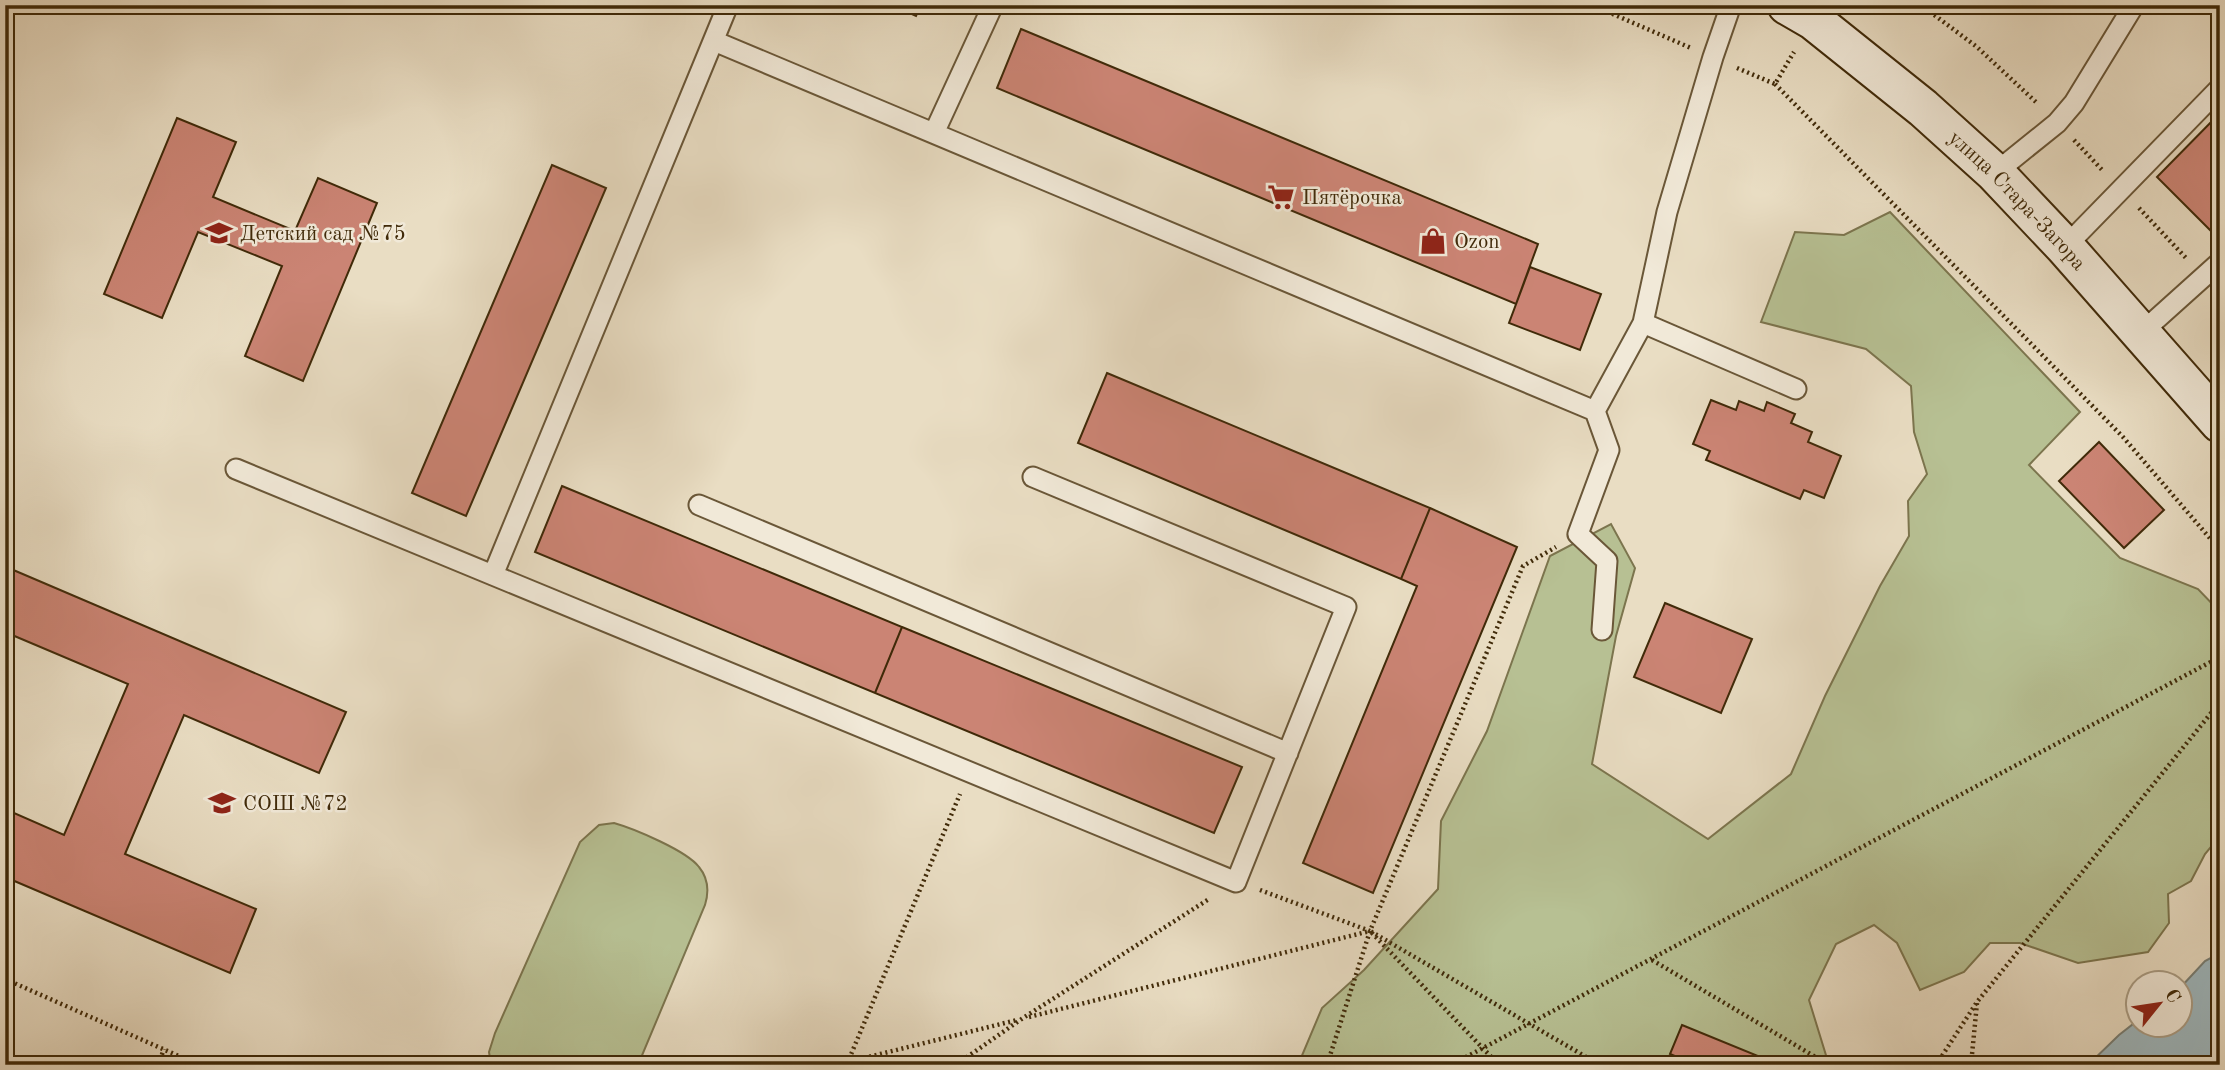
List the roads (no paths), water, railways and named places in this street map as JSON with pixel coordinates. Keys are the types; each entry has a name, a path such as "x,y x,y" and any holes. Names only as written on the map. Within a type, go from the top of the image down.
{"main road":[{"name":"улица Стара-Загора","path":"1787,5 1813,20 1913,100 1995,173 2065,247 2220,423"}],"lane":[{"path":"493,575 728,5"},
{"path":"934,133 993,5"},
{"path":"1595,411 1643,323 1667,212 1731,5"},
{"path":"1995,173 2057,123 2074,103 2134,5"},
{"path":"714,41 1595,411 1609,450 1578,534 1607,561 1602,630"},
{"path":"2065,247 2220,88"},
{"path":"2141,333 2220,262"},
{"path":"1643,323 1796,390"},
{"path":"236,469 1236,882 1346,607 1033,477"},
{"path":"699,505 1288,752"}],"water":[{"path":"2220,953 2220,1065 2088,1065 2124,1031 2124,1038 2194,1038 2194,973 2205,961"}],"place":[{"name":"Пятёрочка","path":"1281,197"},
{"name":"Детский сад №75","path":"219,233"},
{"name":"Ozon","path":"1433,241"},
{"name":"СОШ №72","path":"222,803"}]}
